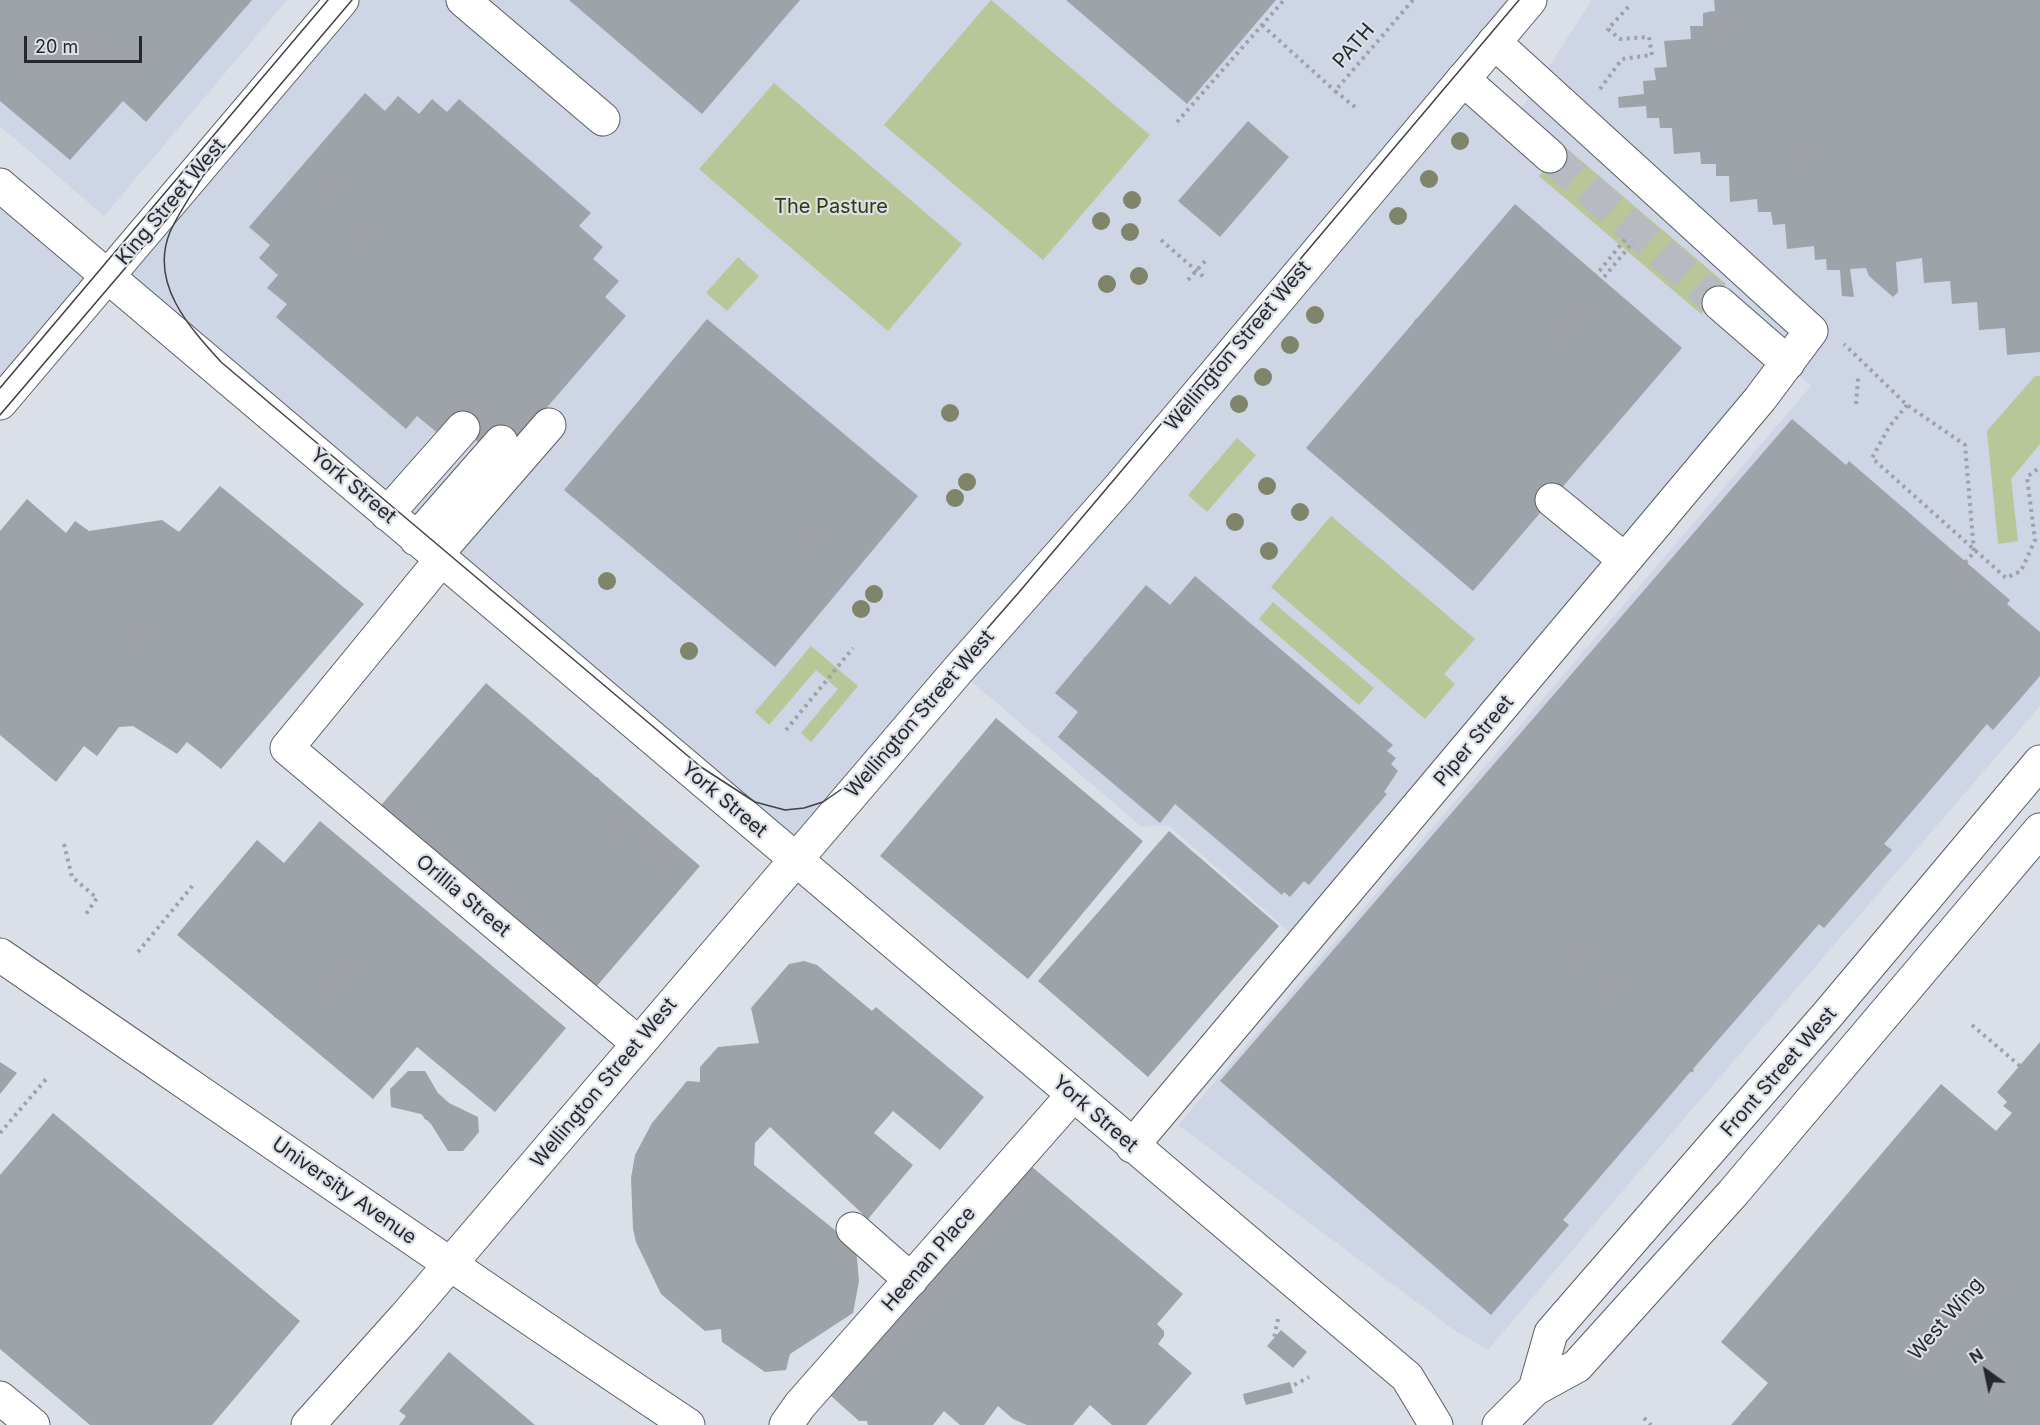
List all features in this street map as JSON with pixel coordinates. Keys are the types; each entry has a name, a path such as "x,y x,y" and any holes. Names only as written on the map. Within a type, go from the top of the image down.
{"main road":[{"name":"King Street West","path":"0,403 342,0"},
{"path":"463,0 603,119"},
{"name":"Wellington Street West","path":"308,1425 449,1265 796,858 1119,488 1530,0"},
{"name":"Piper Street","path":"1132,1146 1626,561 1811,332 1494,42"},
{"path":"1463,80 1550,156"},
{"name":"York Street","path":"0,185 1407,1377 1436,1425"},
{"path":"1719,303 1788,363"},
{"path":"431,551 549,425"},
{"path":"387,514 463,429"},
{"path":"431,551 501,442"},
{"path":"1552,500 1626,561"},
{"name":"Orillia Street","path":"431,551 287,748 638,1043"},
{"name":"Front Street West","path":"1534,1389 1551,1333 1829,1013 2040,762"},
{"name":"Front Street West","path":"1499,1425 1534,1389 1577,1366 1733,1193 2040,830"},
{"name":"University Avenue","path":"0,955 449,1265 688,1425"},
{"path":"1829,1013 1863,1040"},
{"name":"Heenan Place","path":"786,1425 800,1405 1073,1095"},
{"path":"1699,1164 1733,1193"},
{"path":"853,1229 911,1280"},
{"path":"0,1398 33,1425"}],"path":[{"path":"34,0 160,106"},
{"path":"83,41 119,0"},
{"path":"140,0 160,17"},
{"path":"242,0 248,5"},
{"path":"1177,122 1284,0"},
{"name":"PATH","path":"1335,91 1413,0"},
{"path":"1716,33 1747,0"},
{"path":"1806,0 1841,30"},
{"path":"1622,59 1652,56 1649,37 1620,39 1608,29 1630,5"},
{"path":"1709,12 1740,97 1842,192"},
{"path":"1262,26 1355,107"},
{"path":"2027,171 2018,88 2040,85"},
{"path":"350,231 395,176 358,146 309,203 383,265 394,252"},
{"path":"307,160 329,179"},
{"path":"355,242 400,188"},
{"path":"1552,328 1627,237"},
{"path":"1161,240 1206,279"},
{"path":"1415,320 1438,339 1490,278 1558,333 1633,242"},
{"path":"1188,280 1206,260"},
{"path":"1856,404 1858,378"},
{"path":"1907,405 1889,428 1872,458 1974,552 2006,578 2021,571 2035,540 2027,477 2040,467"},
{"path":"691,548 769,456 850,524"},
{"path":"1673,1016 1701,1040 1692,1070 1596,989 1974,552 1966,468"},
{"path":"772,578 831,508"},
{"path":"123,560 131,638 151,637 138,524"},
{"path":"140,544 156,542"},
{"path":"1950,570 1956,566 1960,570"},
{"path":"786,730 853,648"},
{"path":"1085,657 1106,715 1122,728 1118,733 1086,707"},
{"path":"598,778 584,795 666,859"},
{"path":"64,844 72,877 97,898 84,917"},
{"path":"138,952 194,884"},
{"path":"315,925 356,959"},
{"path":"1580,948 1616,979 1602,994 1585,1014 1550,983 1580,948"},
{"path":"325,992 356,959"},
{"path":"274,1016 356,959"},
{"path":"1972,1025 2040,1083"},
{"path":"0,1133 47,1078"},
{"path":"425,1119 444,1097"},
{"path":"1377,1214 1411,1174"},
{"name":"West Wing","path":"1874,1425 2040,1232"},
{"path":"1944,1425 2040,1314"},
{"path":"1278,1319 1274,1338 1297,1357"},
{"path":"1244,1400 1285,1390 1310,1377"},
{"path":"1742,1412 1755,1425"},
{"path":"1644,1418 1651,1425"}],"shaded area":[{"path":"0,0 287,0 104,216 0,126"},
{"path":"342,0 1530,0 1463,79 1512,123 1592,0 2040,0 2040,706 1488,1350 1454,1330 1178,1125 1811,386 1789,366 1303,944 1168,825 1142,827 958,670 796,858 108,277 0,403 0,185 108,276"}],"green space":[{"path":"991,0 1150,135 1043,260 884,125"},
{"name":"The Pasture","path":"774,83 962,244 888,331 699,169"},
{"path":"1564,146 1726,284 1701,314 1539,176"},
{"path":"738,257 759,276 727,311 706,293"},
{"path":"2035,376 2040,376 2040,444 2011,479 2018,541 1998,544 1987,431"},
{"path":"1237,438 1256,455 1207,512 1188,495"},
{"path":"1331,516 1475,639 1444,674 1455,684 1425,719 1271,587"},
{"path":"1273,602 1374,688 1359,705 1259,619"},
{"path":"811,646 858,686 811,742 801,733 838,689 816,670 769,725 755,712"}],"building":[{"path":"0,0 252,0 146,122 123,101 70,160 0,101"},
{"path":"569,0 800,0 702,114"},
{"path":"1066,0 1276,0 1187,104"},
{"path":"1714,0 2040,0 2040,352 2007,355 2005,328 1979,330 1977,302 1952,304 1950,281 1924,283 1922,258 1896,262 1898,292 1893,297 1869,276 1866,268 1850,269 1854,297 1842,296 1840,270 1827,270 1826,259 1815,260 1814,246 1787,249 1785,224 1773,225 1771,212 1758,212 1757,199 1730,202 1729,176 1716,176 1716,164 1701,164 1700,152 1674,154 1672,128 1660,128 1659,118 1647,118 1646,106 1619,108 1618,97 1644,94 1643,81 1656,80 1654,68 1667,67 1664,41 1691,39 1690,26 1703,26 1703,13 1715,11"},
{"path":"365,93 385,111 398,96 419,114 432,99 447,112 459,99 591,213 579,226 603,247 593,259 619,281 605,297 626,316 510,450 489,431 478,442 453,420 440,435 417,416 406,429 276,317 287,304 267,288 278,275 259,258 270,245 249,227"},
{"path":"1248,121 1289,157 1220,237 1178,201"},
{"path":"1515,204 1682,348 1473,591 1306,448"},
{"path":"707,319 918,496 775,667 564,490"},
{"path":"1792,419 1846,465 1849,461 2010,600 2007,604 2040,632 2040,676 1993,730 1987,724 1884,844 1892,850 1824,928 1819,924 1692,1070 1563,1220 1569,1225 1491,1315 1220,1081"},
{"path":"220,486 364,604 221,769 187,742 177,754 133,726 119,727 97,756 84,746 56,782 0,735 0,531 27,499 66,533 75,521 89,531 162,520 179,532"},
{"path":"1195,576 1393,745 1387,751 1396,758 1391,764 1398,771 1384,792 1387,794 1309,885 1304,881 1290,897 1284,892 1282,895 1175,804 1160,823 1058,737 1078,712 1055,693 1146,585 1170,605"},
{"path":"486,683 700,866 590,994 376,811"},
{"path":"996,718 1143,841 1028,979 880,856"},
{"path":"320,821 566,1028 495,1112 417,1047 373,1099 177,935 257,840 284,863"},
{"path":"1169,831 1279,926 1148,1077 1038,981"},
{"path":"804,961 817,965 872,1011 876,1007 984,1097 940,1150 893,1111 874,1133 913,1165 868,1219 770,1127 755,1143 754,1165 856,1247 859,1281 853,1313 790,1354 786,1370 765,1372 722,1342 721,1329 705,1331 661,1294 636,1242 633,1229 631,1178 635,1155 652,1123 687,1081 700,1082 700,1067 718,1047 759,1043 751,1008 789,964"},
{"path":"2040,1042 2040,1425 1731,1425 1768,1383 1721,1342 1941,1084 1996,1131 2012,1113 2003,1106 2007,1102 1997,1092"},
{"path":"0,1062 17,1073 0,1094"},
{"path":"408,1071 425,1071 438,1093 449,1103 478,1117 479,1132 463,1151 448,1151 431,1124 421,1114 391,1107 390,1089"},
{"path":"53,1113 300,1321 212,1425 90,1425 0,1349 0,1175"},
{"path":"1031,1166 1183,1294 1157,1324 1164,1331 1164,1336 1158,1344 1192,1373 1146,1425 1112,1425 1090,1405 1073,1425 1027,1425 1013,1419 998,1406 984,1425 960,1425 944,1411 933,1425 868,1425 867,1421 859,1421 831,1396"},
{"path":"1281,1330 1307,1352 1293,1368 1267,1346"},
{"path":"449,1352 535,1425 399,1425 406,1416 399,1411"},
{"path":"1290,1382 1293,1393 1246,1405 1243,1394"}],"tunnel":[{"path":"1550,156 1719,303"}],"tram line":[{"path":"0,388 328,0"},
{"path":"198,182 352,0"},
{"path":"203,176 170,232 165,251 165,269 168,286 185,319 221,362 701,767 755,802 785,810 804,808 823,802 856,779 1020,591 1519,0"},
{"path":"0,415 179,205"}]}
